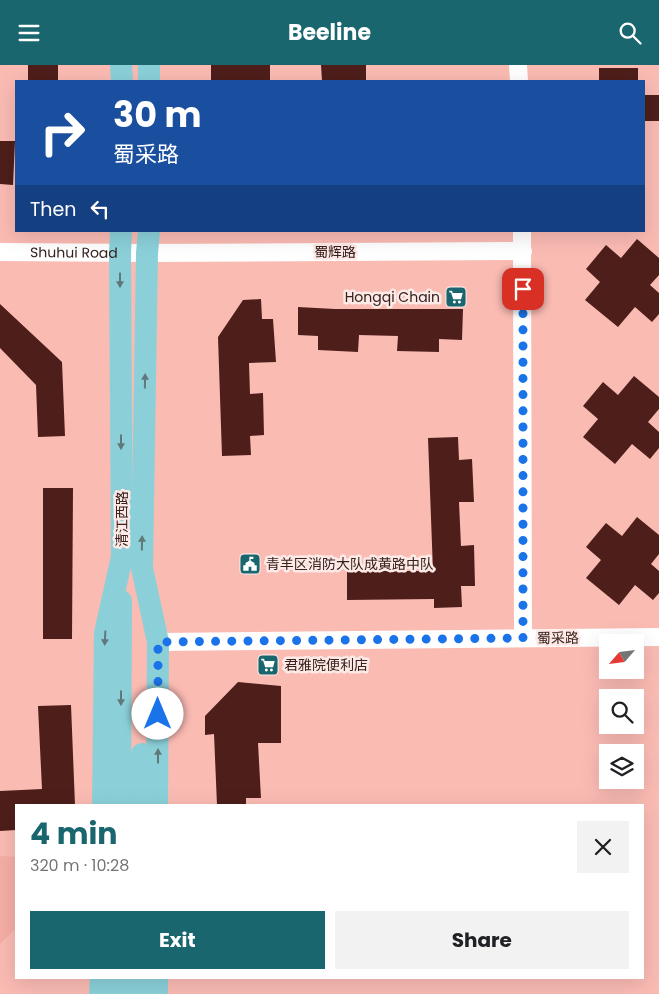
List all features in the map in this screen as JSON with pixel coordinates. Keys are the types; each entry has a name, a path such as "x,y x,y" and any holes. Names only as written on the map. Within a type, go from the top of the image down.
{"main road":[{"path":"122,65 122,80"},
{"path":"149,65 149,80"},
{"name":"清江西路","path":"103,804 105,633 122,557 120,242"},
{"name":"清江西路","path":"148,242 142,568 151,639"},
{"path":"120,804 122,557"},
{"path":"142,804 151,639"},
{"path":"151,639 158,804"},
{"path":"100,994 101,979"},
{"path":"118,979 118,994"},
{"path":"139,979 139,994"},
{"path":"157,979 157,994"}],"street":[{"path":"518,65 519,80"},
{"path":"522,232 523,638"},
{"name":"Shuhui Road","path":"0,252 120,242 148,242"},
{"name":"蜀辉路","path":"148,242 523,251"},
{"name":"蜀采路","path":"151,639 659,637"}],"shaded area":[{"path":"0,856 15,857 15,929 0,944"}],"building":[{"path":"28,65 58,65 58,80 28,80"},
{"path":"211,65 270,65 270,80 211,80"},
{"path":"321,65 366,65 366,80 322,80"},
{"path":"599,68 638,68 638,80 599,80"},
{"path":"645,95 659,95 659,121 645,121"},
{"path":"0,141 15,141 13,185 0,184"},
{"path":"637,239 659,258 659,275 650,285 659,293 659,314 652,322 635,307 618,327 585,300 600,282 586,269 606,245 621,258"},
{"path":"261,299 262,319 273,319 276,362 249,363 250,394 263,393 264,435 250,436 251,455 222,456 218,337 243,300"},
{"path":"0,304 62,362 65,436 38,437 36,385 0,348"},
{"path":"298,307 335,309 463,309 462,340 439,339 439,352 397,351 398,336 359,335 358,352 318,350 318,336 298,335"},
{"path":"634,376 659,397 659,409 648,422 659,432 659,448 650,459 632,444 615,464 583,437 598,419 583,406 603,382 618,395"},
{"path":"458,437 459,460 472,459 474,502 459,502 461,546 474,545 475,586 461,586 462,607 434,608 434,599 347,600 347,571 433,571 428,438"},
{"path":"43,488 73,488 72,639 43,639"},
{"path":"637,517 659,535 659,554 651,564 659,571 659,593 653,600 635,585 619,605 586,578 601,560 586,547 606,523 622,536"},
{"path":"238,682 281,686 281,743 258,743 261,798 246,798 246,804 217,804 214,734 205,735 205,716"},
{"path":"71,705 75,804 15,804 15,830 0,831 0,791 42,789 38,706"}],"place":[{"name":"Hongqi Chain","path":"456,297"},
{"name":"青羊区消防大队成黄路中队","path":"250,564"},
{"name":"君雅院便利店","path":"268,665"}],"route":[{"path":"158,714 158,642 523,638 523,289"}]}
